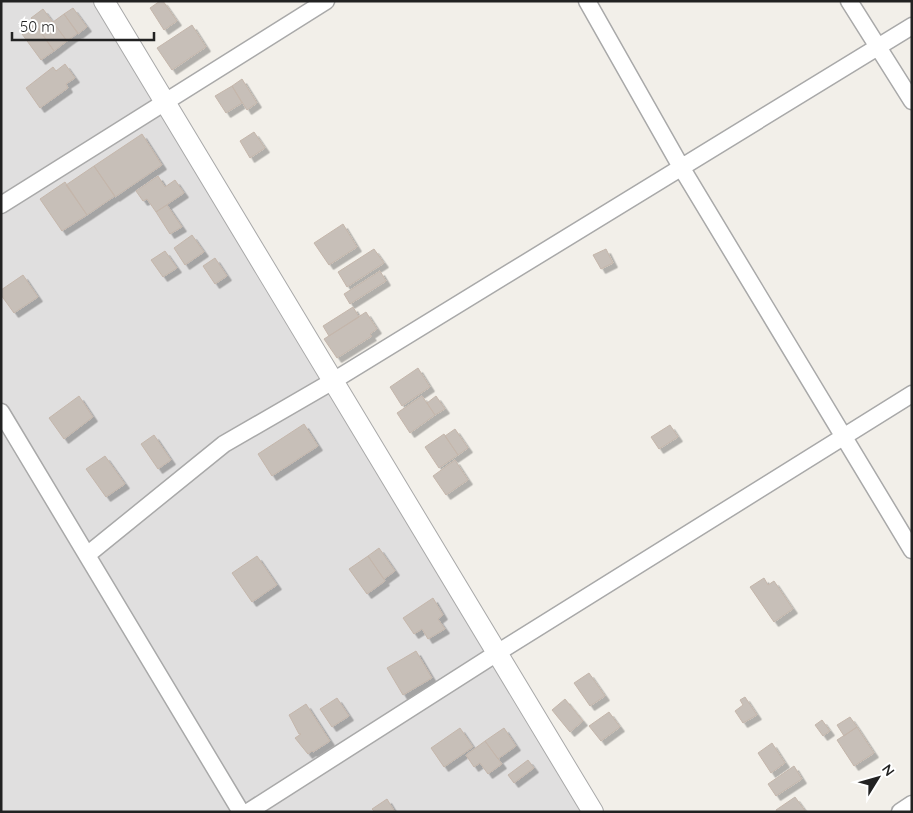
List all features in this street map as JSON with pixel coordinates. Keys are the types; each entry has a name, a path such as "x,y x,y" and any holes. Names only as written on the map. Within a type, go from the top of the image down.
{"street":[{"path":"104,1 593,812"},
{"path":"1,205 326,1"},
{"path":"587,1 681,167 912,550"},
{"path":"849,1 912,102"},
{"path":"87,555 224,444 333,381 912,26"},
{"path":"248,812 497,653 912,394"},
{"path":"1,412 242,812"},
{"path":"900,812 912,804"}],"shaded area":[{"path":"1,1 104,1 591,812 1,812"}],"building":[{"path":"163,1 177,21 164,30 150,8"},
{"path":"73,8 87,27 78,34 64,14"},
{"path":"43,9 67,41 54,51 31,18"},
{"path":"64,14 78,33 67,41 53,22"},
{"path":"35,24 54,51 41,60 22,34"},
{"path":"192,25 206,47 172,70 157,48"},
{"path":"65,64 75,78 66,84 68,88 40,108 26,88 53,67 56,71"},
{"path":"242,79 257,103 247,110 232,86"},
{"path":"232,86 242,103 226,113 215,96"},
{"path":"254,132 265,148 250,158 240,141"},
{"path":"142,134 162,165 115,197 94,166"},
{"path":"94,166 115,196 87,215 66,185"},
{"path":"158,176 165,187 175,180 184,193 156,212 147,199 143,201 136,191"},
{"path":"65,182 87,215 62,231 40,199"},
{"path":"167,205 182,227 170,234 156,212"},
{"path":"343,224 357,247 329,265 314,243"},
{"path":"192,235 204,252 185,265 174,248"},
{"path":"374,249 384,263 347,287 338,272"},
{"path":"606,249 613,263 601,269 593,255"},
{"path":"165,251 177,268 163,277 151,260"},
{"path":"215,258 227,276 215,284 203,266"},
{"path":"380,271 386,281 350,304 344,294"},
{"path":"23,275 38,297 14,313 1,295 1,290"},
{"path":"353,307 359,317 329,336 323,326"},
{"path":"366,312 377,329 370,334 372,336 337,358 324,339"},
{"path":"418,368 430,387 402,406 390,387"},
{"path":"79,396 93,417 64,439 49,418"},
{"path":"422,396 435,415 410,433 397,413"},
{"path":"436,396 445,409 435,415 427,403"},
{"path":"304,424 318,446 272,476 258,454"},
{"path":"670,425 678,437 659,449 651,437"},
{"path":"455,429 468,448 458,455 445,436"},
{"path":"444,434 458,455 439,468 425,447"},
{"path":"154,435 171,460 158,469 141,444"},
{"path":"105,456 125,484 106,497 86,469"},
{"path":"455,460 468,480 446,495 433,476"},
{"path":"379,548 395,571 384,579 368,556"},
{"path":"257,556 277,585 252,602 232,573"},
{"path":"368,556 385,581 367,594 349,569"},
{"path":"764,578 768,585 774,581 793,609 774,622 750,587"},
{"path":"433,598 443,615 438,619 445,629 428,639 422,629 414,634 403,618"},
{"path":"416,651 432,678 403,695 387,668"},
{"path":"589,673 605,696 590,706 574,683"},
{"path":"745,697 757,715 743,723 735,711 743,705 740,700"},
{"path":"337,698 349,716 332,727 320,709"},
{"path":"565,699 583,721 570,732 552,710"},
{"path":"306,704 330,741 308,754 295,738 301,734 299,734 289,715"},
{"path":"609,712 620,727 601,741 589,726"},
{"path":"850,717 857,727 844,736 837,725"},
{"path":"822,720 830,731 823,736 815,725"},
{"path":"857,727 874,753 854,766 837,740"},
{"path":"460,728 473,747 444,767 431,748"},
{"path":"504,728 516,746 498,759 485,741"},
{"path":"485,741 502,764 488,774 480,763 474,767 466,755"},
{"path":"772,743 785,763 771,773 758,753"},
{"path":"528,760 534,768 514,783 508,775"},
{"path":"794,766 802,779 776,796 768,784"},
{"path":"795,797 806,812 777,812 776,810"},
{"path":"387,799 395,812 375,812 372,809"}]}
